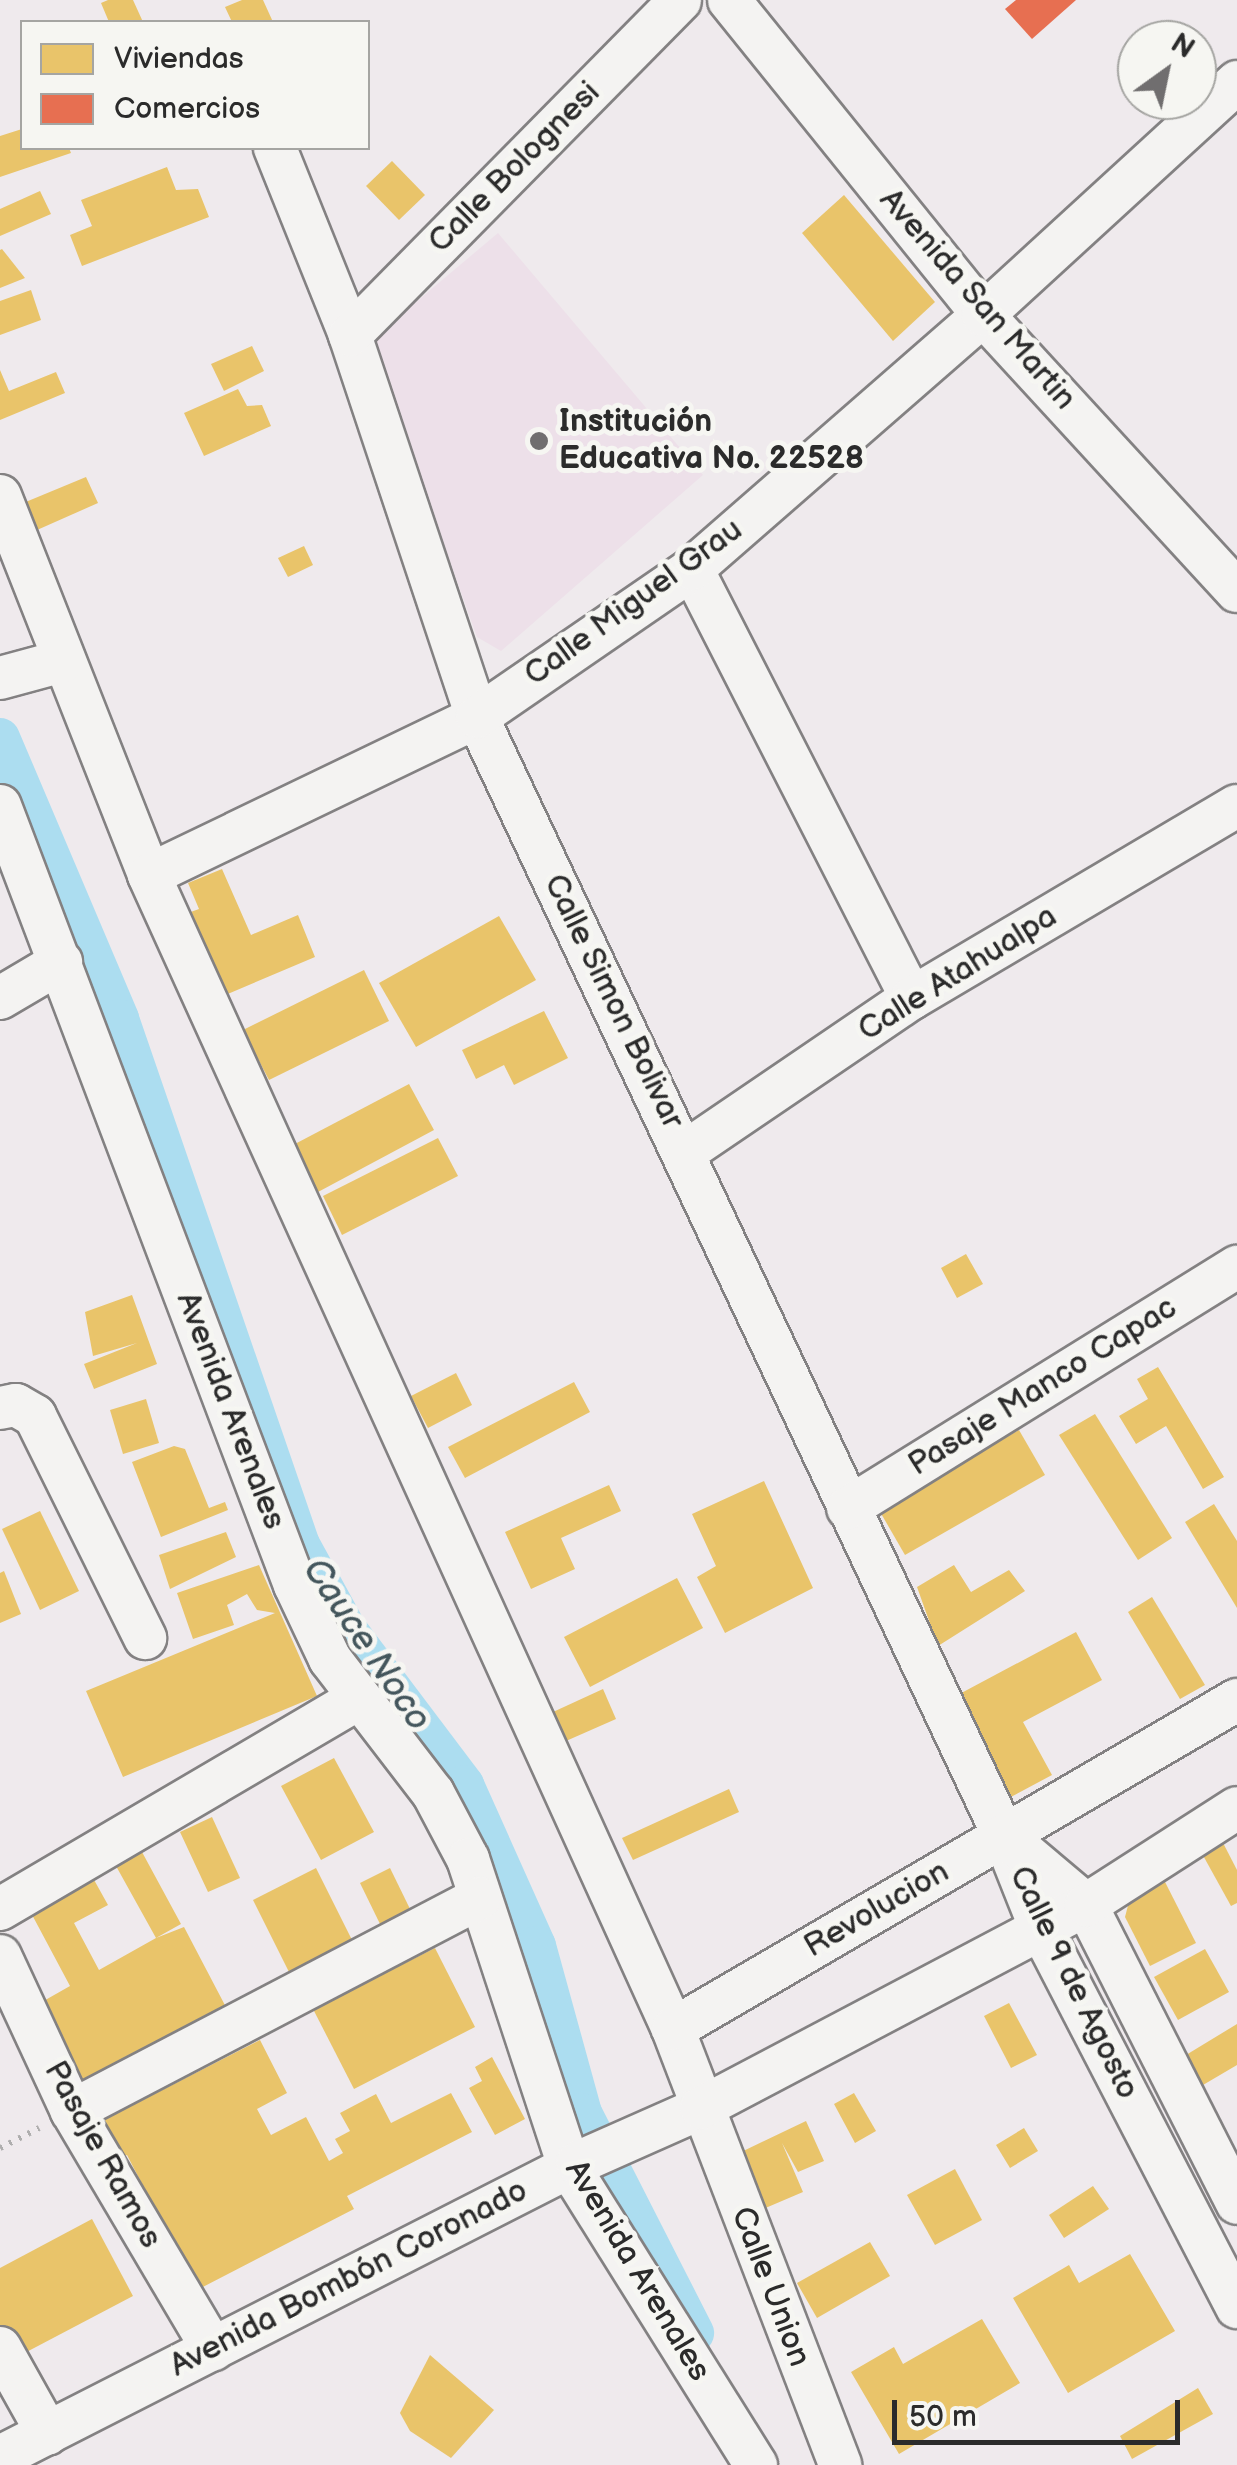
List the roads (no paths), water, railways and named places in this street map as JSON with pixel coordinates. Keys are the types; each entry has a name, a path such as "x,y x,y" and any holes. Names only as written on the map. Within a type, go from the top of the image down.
{"street":[{"name":"Calle Bolognesi","path":"350,335 680,0"},
{"name":"Avenida San Martin","path":"729,0 983,316 1237,591"},
{"name":"Calle Miguel Grau","path":"150,875 477,717 692,569 983,316 1237,82"},
{"name":"Calle Simon Bolivar","path":"276,150 350,335 477,717 1004,1836"},
{"path":"0,496 150,875 673,2029 701,2108 1086,1904 1237,1808"},
{"path":"692,569 912,998"},
{"path":"0,678 63,661"},
{"name":"Avenida Arenales","path":"0,806 17,902 61,962 295,1585 330,1659 433,1792 468,1859 573,2164 756,2465"},
{"name":"Calle Atahualpa","path":"685,1152 912,998 1237,806"},
{"path":"0,998 61,962"},
{"name":"Pasaje Manco Capac","path":"848,1508 1237,1267"},
{"path":"0,1408 16,1405 34,1416 144,1638"},
{"path":"0,1909 360,1698"},
{"name":"Revolucion","path":"673,2029 1237,1700"},
{"name":"Calle 9 de Agosto","path":"1004,1836 1086,1904 1237,2203"},
{"name":"Calle 9 de Agosto","path":"1004,1836 1041,1929 1237,2307"},
{"path":"72,2111 480,1898"},
{"name":"Pasaje Ramos","path":"0,1956 72,2111 214,2348"},
{"name":"Avenida Bombón Coronado","path":"0,2457 573,2164 701,2108"},
{"name":"Calle Union","path":"701,2108 840,2465"},
{"path":"0,2348 48,2434"}],"waterway":[{"name":"Cauce Noco","path":"0,738 119,1019 300,1545 345,1627 464,1785 536,1946 582,2113 694,2333"}],"place":[{"name":"Institución Educativa No. 22528","path":"539,441"}]}
